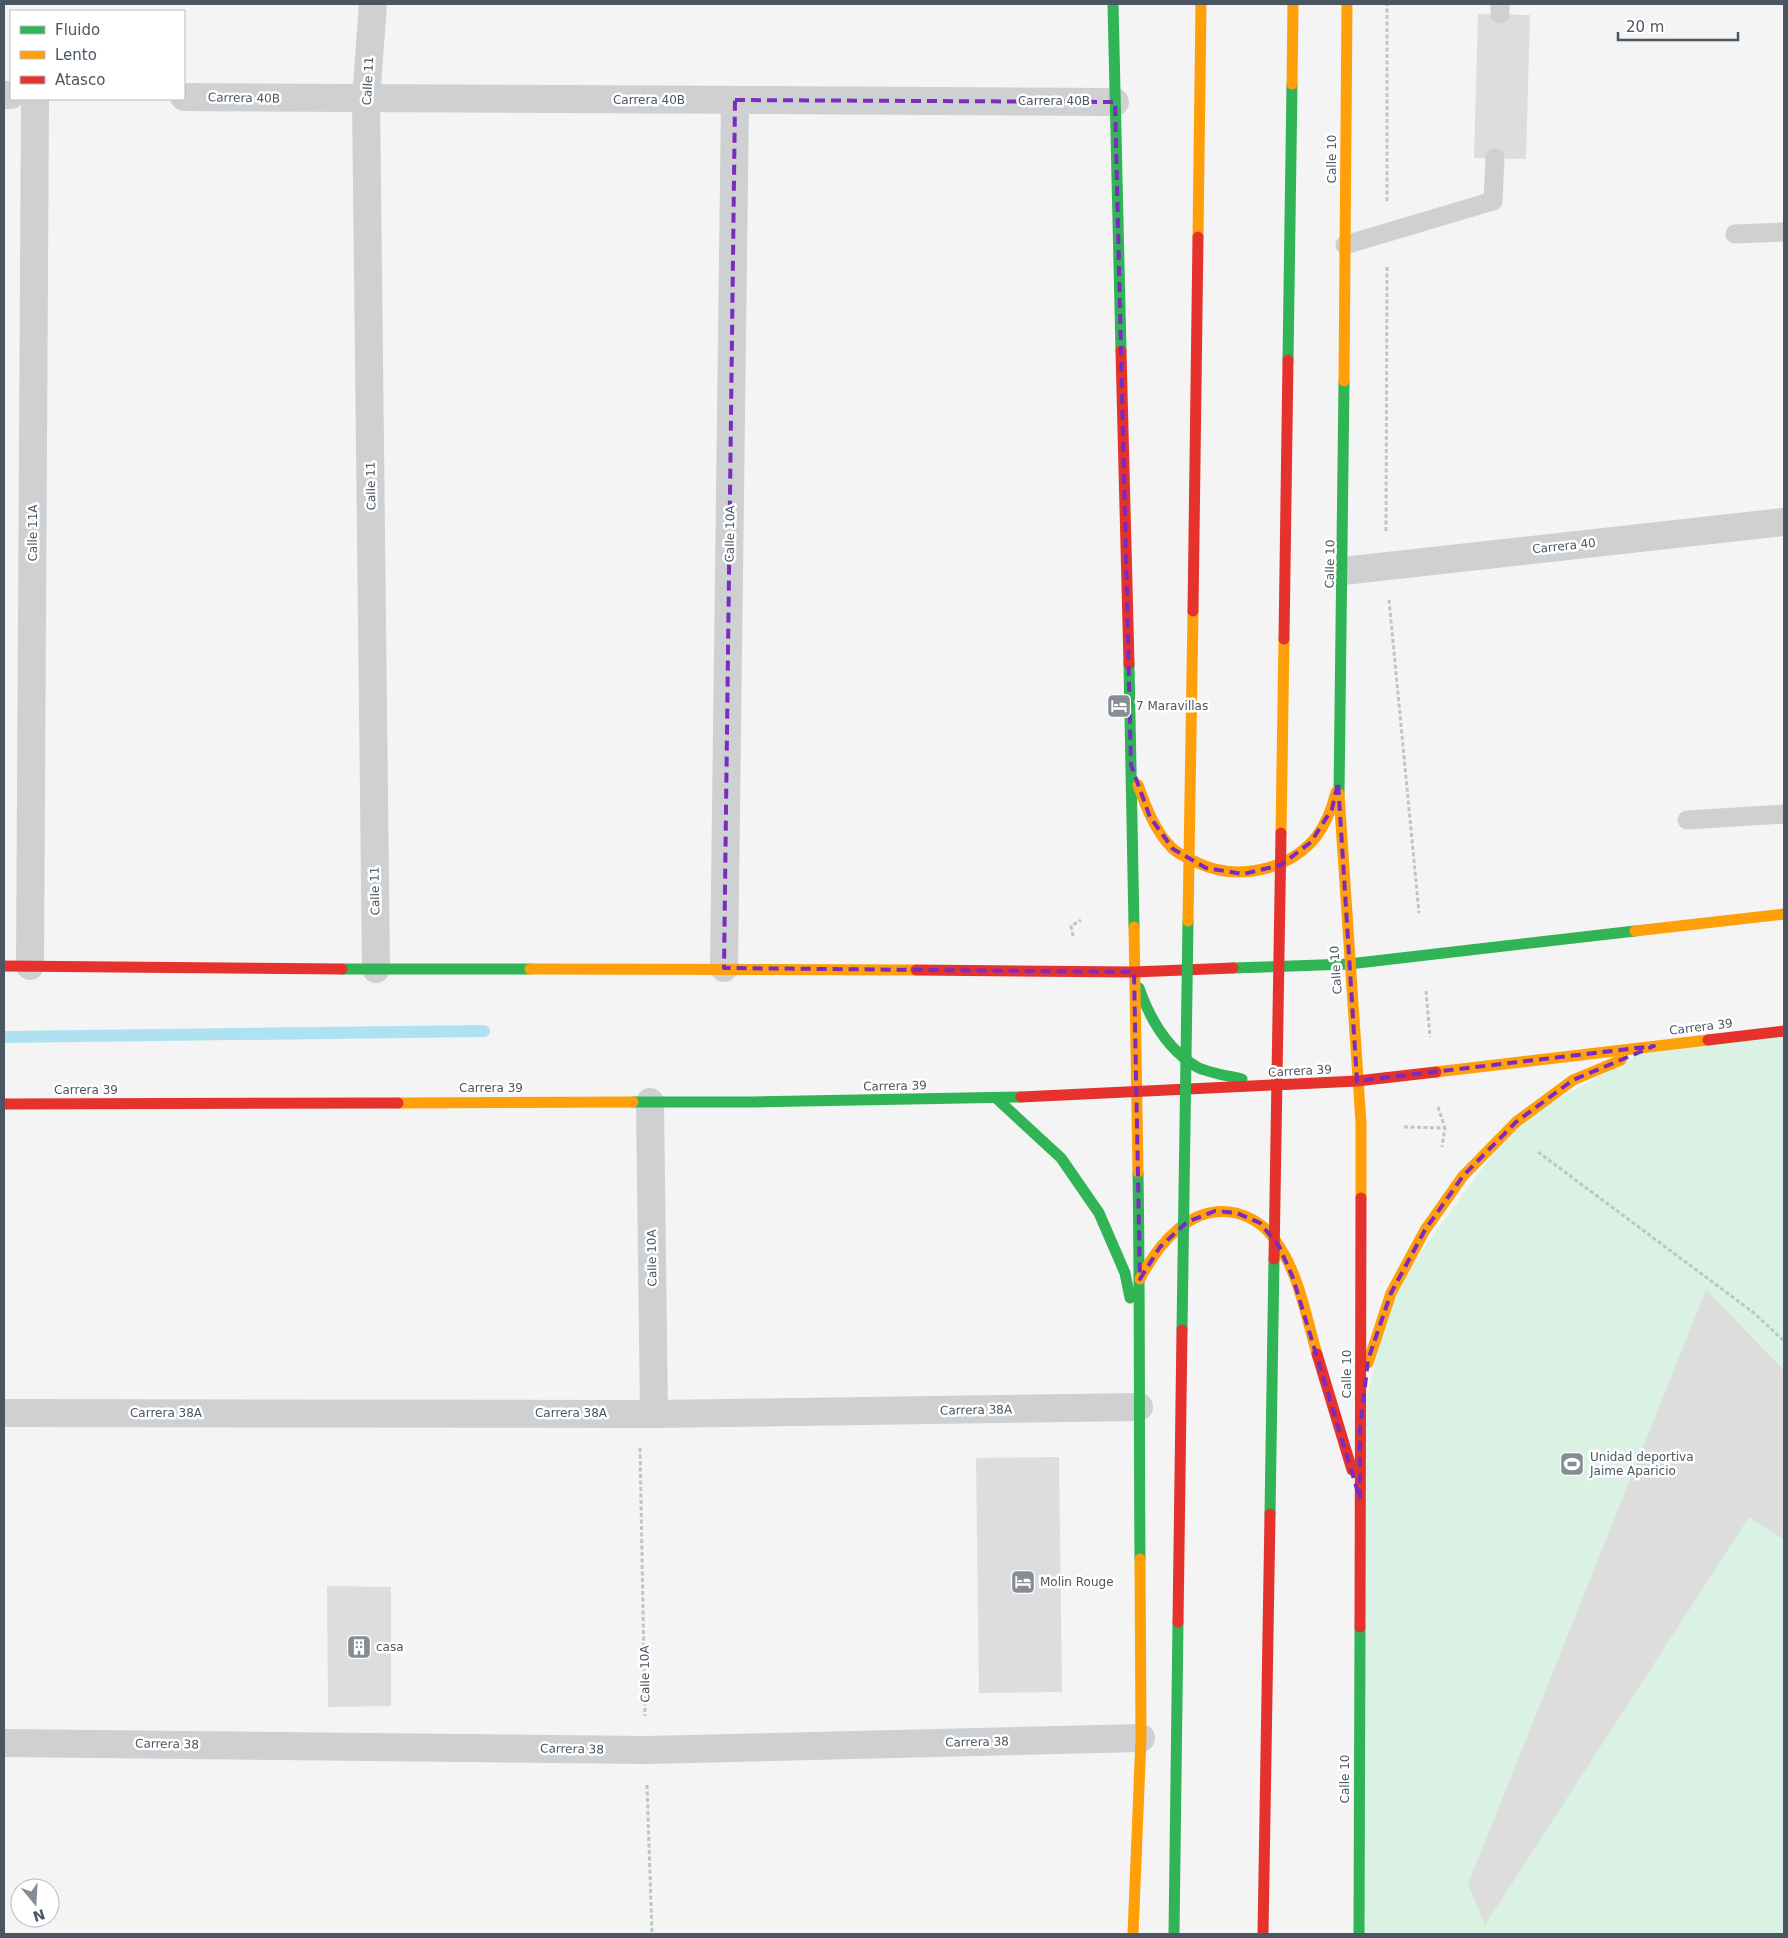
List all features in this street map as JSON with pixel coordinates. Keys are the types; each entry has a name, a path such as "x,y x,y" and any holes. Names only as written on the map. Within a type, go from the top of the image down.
{"main road":[{"path":"1113,4 1131,765 1140,1279 1138,1336 1141,1738 1133,1934"},
{"path":"1174,1934 1201,4"},
{"path":"1263,1934 1293,4"},
{"name":"Calle 10","path":"1347,4 1344,571 1338,782 1361,1123 1359,1934"},
{"path":"1131,765 1150,817 1173,848 1206,868 1244,874 1280,865 1311,842 1332,810 1338,782"},
{"path":"17,966 376,969 724,968 1134,972 1349,964 1784,914"},
{"path":"1134,972 1147,1010 1168,1043 1198,1068 1271,1086"},
{"name":"Carrera 39","path":"4,1104 753,1102 996,1098 1357,1081 1784,1031"},
{"path":"1360,1429 1368,1360 1392,1292 1425,1230 1463,1176 1516,1122 1573,1080 1654,1046"},
{"path":"996,1098 1061,1158 1099,1213 1125,1273 1138,1336"},
{"path":"1140,1279 1147,1264 1164,1243 1177,1230 1200,1216 1215,1212 1237,1213 1253,1219 1267,1230 1279,1246 1293,1278 1360,1499"}],"street":[{"name":"Calle 11","path":"373,4 366,99 376,969"},
{"name":"Carrera 40B","path":"185,97 1115,102"},
{"name":"Calle 11A","path":"17,966 35,100"},
{"name":"Calle 10A","path":"724,968 735,100"},
{"name":"Carrera 40","path":"1344,571 1784,522"},
{"name":"Calle 10A","path":"647,1414 650,1102"},
{"name":"Carrera 38A","path":"4,1413 647,1414 1139,1408"},
{"name":"Carrera 38","path":"4,1742 646,1750 1141,1738"}],"lane":[{"path":"1345,245 1493,201 1495,158"},
{"path":"1735,234 1784,232"},
{"path":"1687,820 1784,814"}],"path":[{"path":"1387,4 1385,566 1419,913"},
{"path":"1074,938 1071,926 1081,920"},
{"path":"1426,986 1430,1040"},
{"path":"1437,1105 1445,1128 1441,1155"},
{"path":"1404,1127 1445,1128"},
{"path":"1538,1152 1754,1313 1784,1341"},
{"name":"Calle 10A","path":"647,1414 646,1750 652,1934"}],"highlighted area":[{"path":"735,100 1115,102 1131,765 1150,817 1173,849 1206,868 1243,874 1281,865 1311,842 1332,809 1338,782 1357,1081 1654,1046 1573,1080 1516,1122 1463,1176 1425,1230 1391,1293 1368,1360 1360,1429 1360,1499 1293,1278 1279,1246 1260,1223 1237,1213 1215,1211 1187,1222 1160,1247 1140,1279 1134,972 724,968"}],"green space":[{"name":"Unidad deportiva Jaime Aparicio","path":"1784,1031 1784,1934 1359,1934 1360,1429 1391,1293 1516,1122 1654,1046"}],"building":[{"path":"1478,14 1530,15 1526,159 1474,158"},
{"path":"1706,1290 1784,1370 1784,1540 1749,1517 1485,1925 1468,1884"},
{"path":"1059,1457 1062,1692 979,1693 976,1458"},
{"name":"casa","path":"327,1586 391,1587 391,1706 328,1707"}],"waterway":[{"path":"4,1037 484,1031"}],"traffic: fast":[{"path":"1113,4 1121,351"},
{"path":"1288,360 1292,84"},
{"path":"1339,794 1344,381"},
{"path":"1129,664 1134,927"},
{"path":"1182,1330 1188,921"},
{"path":"1233,968 1349,964 1635,931"},
{"path":"342,969 530,969"},
{"path":"1139,988 1161,1033 1177,1052 1197,1067 1213,1073 1242,1079"},
{"path":"633,1102 753,1102 1021,1097"},
{"path":"996,1098 1061,1158 1099,1213 1125,1273 1130,1298"},
{"path":"1138,1172 1140,1559"},
{"path":"1270,1514 1274,1259"},
{"path":"1174,1934 1178,1622"},
{"path":"1359,1934 1360,1627"}],"traffic: slow":[{"path":"1198,237 1201,4"},
{"path":"1292,84 1293,4"},
{"path":"1344,381 1347,4"},
{"path":"1188,921 1193,611"},
{"path":"1281,833 1284,639"},
{"path":"1138,785 1156,826 1172,848 1181,855 1213,868 1245,872 1277,865 1304,849 1323,827 1331,810 1336,792"},
{"path":"1339,794 1361,1123 1361,1198"},
{"path":"1635,931 1784,914"},
{"path":"1134,927 1138,1172"},
{"path":"530,969 916,970"},
{"path":"1436,1072 1708,1040"},
{"path":"1368,1363 1391,1293 1425,1230 1463,1176 1516,1122 1573,1080 1621,1060"},
{"path":"398,1103 633,1102"},
{"path":"1140,1279 1166,1240 1191,1220 1205,1214 1220,1212 1236,1213 1248,1217 1271,1235 1290,1266 1301,1295 1317,1354"},
{"path":"1133,1934 1141,1738 1140,1559"}],"traffic: jam":[{"path":"1193,611 1198,237"},
{"path":"1121,351 1129,664"},
{"path":"1284,639 1288,360"},
{"path":"1274,1259 1281,833"},
{"path":"4,966 342,969"},
{"path":"916,970 1134,972 1233,968"},
{"path":"1708,1040 1784,1031"},
{"path":"1021,1097 1357,1081 1436,1072"},
{"path":"4,1104 398,1103"},
{"path":"1360,1627 1361,1198"},
{"path":"1178,1622 1182,1330"},
{"path":"1317,1354 1352,1470"},
{"path":"1263,1934 1270,1514"}],"place":[{"name":"7 Maravillas","path":"1119,706"},
{"name":"Unidad deportiva Jaime Aparicio","path":"1572,1464"},
{"name":"Molin Rouge","path":"1023,1582"},
{"name":"casa","path":"359,1647"}]}
